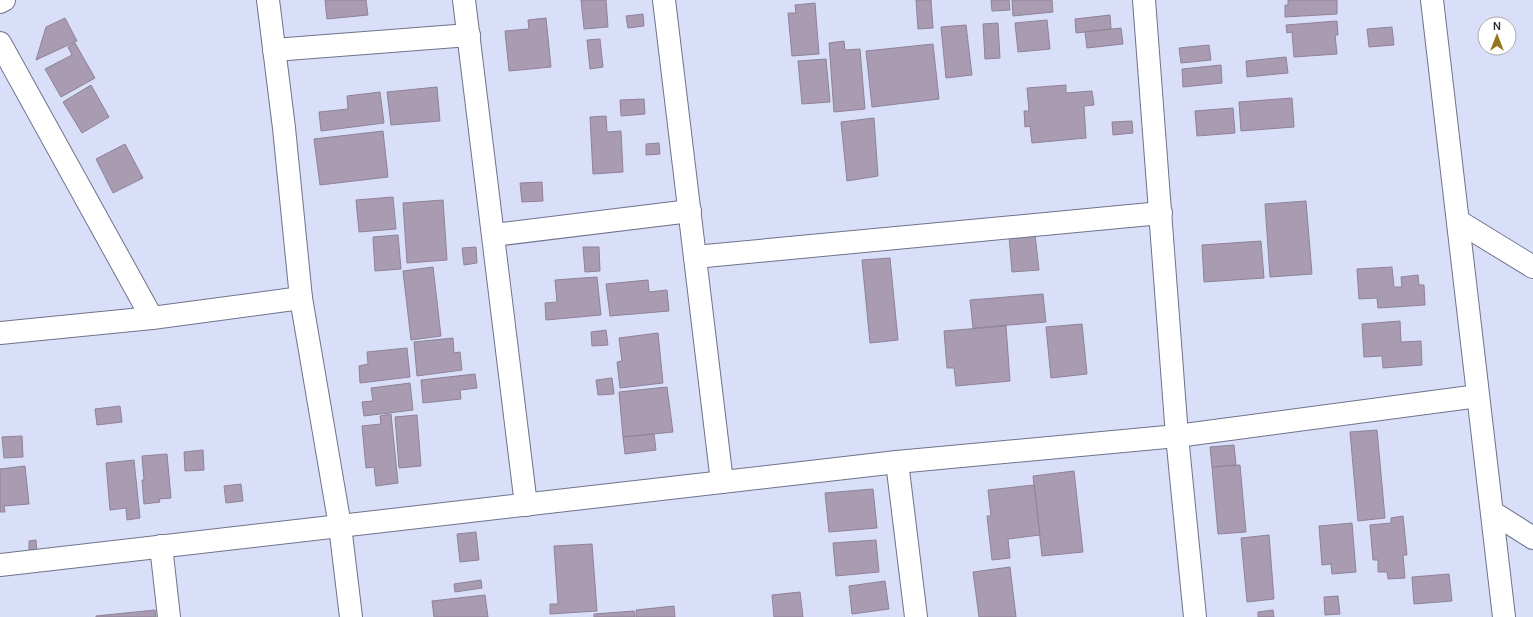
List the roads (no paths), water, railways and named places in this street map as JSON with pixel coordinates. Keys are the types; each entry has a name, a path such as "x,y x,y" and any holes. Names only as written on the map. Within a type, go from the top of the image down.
{"street":[{"path":"0,2 4,0"},
{"path":"268,0 284,128 301,298 340,526 351,617"},
{"path":"464,0 526,505"},
{"path":"664,0 722,482"},
{"path":"1144,0 1177,436 1195,617"},
{"path":"1432,0 1504,617"},
{"path":"274,50 469,35"},
{"path":"0,43 152,318"},
{"path":"494,235 690,210"},
{"path":"695,256 1161,212"},
{"path":"1458,221 1533,267"},
{"path":"0,333 152,318 301,298"},
{"path":"0,565 897,462 1177,436 1478,396"},
{"path":"897,462 916,617"},
{"path":"1492,512 1533,538"},
{"path":"161,546 170,617"}]}
